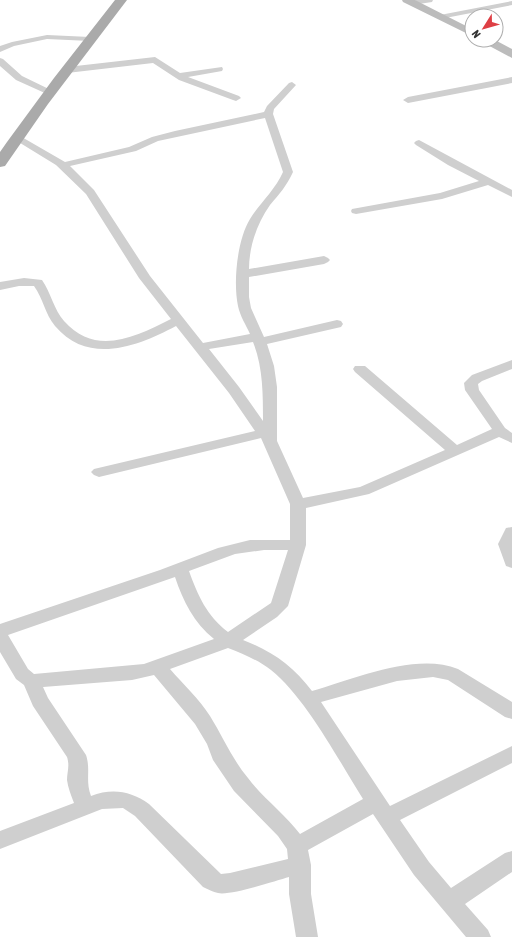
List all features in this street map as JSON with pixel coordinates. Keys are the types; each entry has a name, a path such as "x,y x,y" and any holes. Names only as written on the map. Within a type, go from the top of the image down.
{"main road":[{"path":"0,163 50,92 121,0"},
{"path":"0,135 15,140"}],"street":[{"path":"410,1 429,0"},
{"path":"410,1 464,29"},
{"path":"440,17 512,4"},
{"path":"0,49 12,44 47,37 90,39"},
{"path":"501,48 512,54"},
{"path":"67,70 155,60 178,76 236,98"},
{"path":"0,61 20,78 50,92"},
{"path":"178,76 219,69"},
{"path":"408,100 512,80"},
{"path":"267,437 270,387 267,366 242,297 243,274 247,242 254,221 266,203 282,184 288,172 278,139 270,124 268,114 270,108 292,85"},
{"path":"63,165 132,149 155,139 175,134 268,114"},
{"path":"15,140 63,165 90,192 108,218 136,266 234,390 267,437 298,504 298,545 278,606 272,613 228,641 158,667 132,673 31,681"},
{"path":"419,144 512,194"},
{"path":"356,211 442,196 488,182"},
{"path":"243,274 324,260"},
{"path":"0,286 34,281 38,283 60,323 78,340 86,344 98,346 137,340 178,320"},
{"path":"200,347 258,340 337,324"},
{"path":"298,504 325,500 364,491 455,451 506,435 472,390 471,383 477,378 512,364"},
{"path":"360,369 455,451"},
{"path":"99,472 267,437"},
{"path":"512,532 506,544 512,562"},
{"path":"0,631 120,588 245,546 298,545"},
{"path":"180,569 190,595 207,625 228,641 250,649 283,670 308,699 415,859 449,902 480,937"},
{"path":"0,637 22,674 31,681 40,701 76,755 79,764 77,778 78,787 85,806"},
{"path":"158,667 202,719 216,742 220,754 242,785 285,830 298,856 300,894 307,937"},
{"path":"308,699 402,673 438,671 448,672 455,675 473,688 498,701 512,712"},
{"path":"0,840 85,806 101,801 123,800 131,802 142,810 211,880 219,884 230,883 298,856 382,809 512,754"},
{"path":"449,902 512,860"}]}
